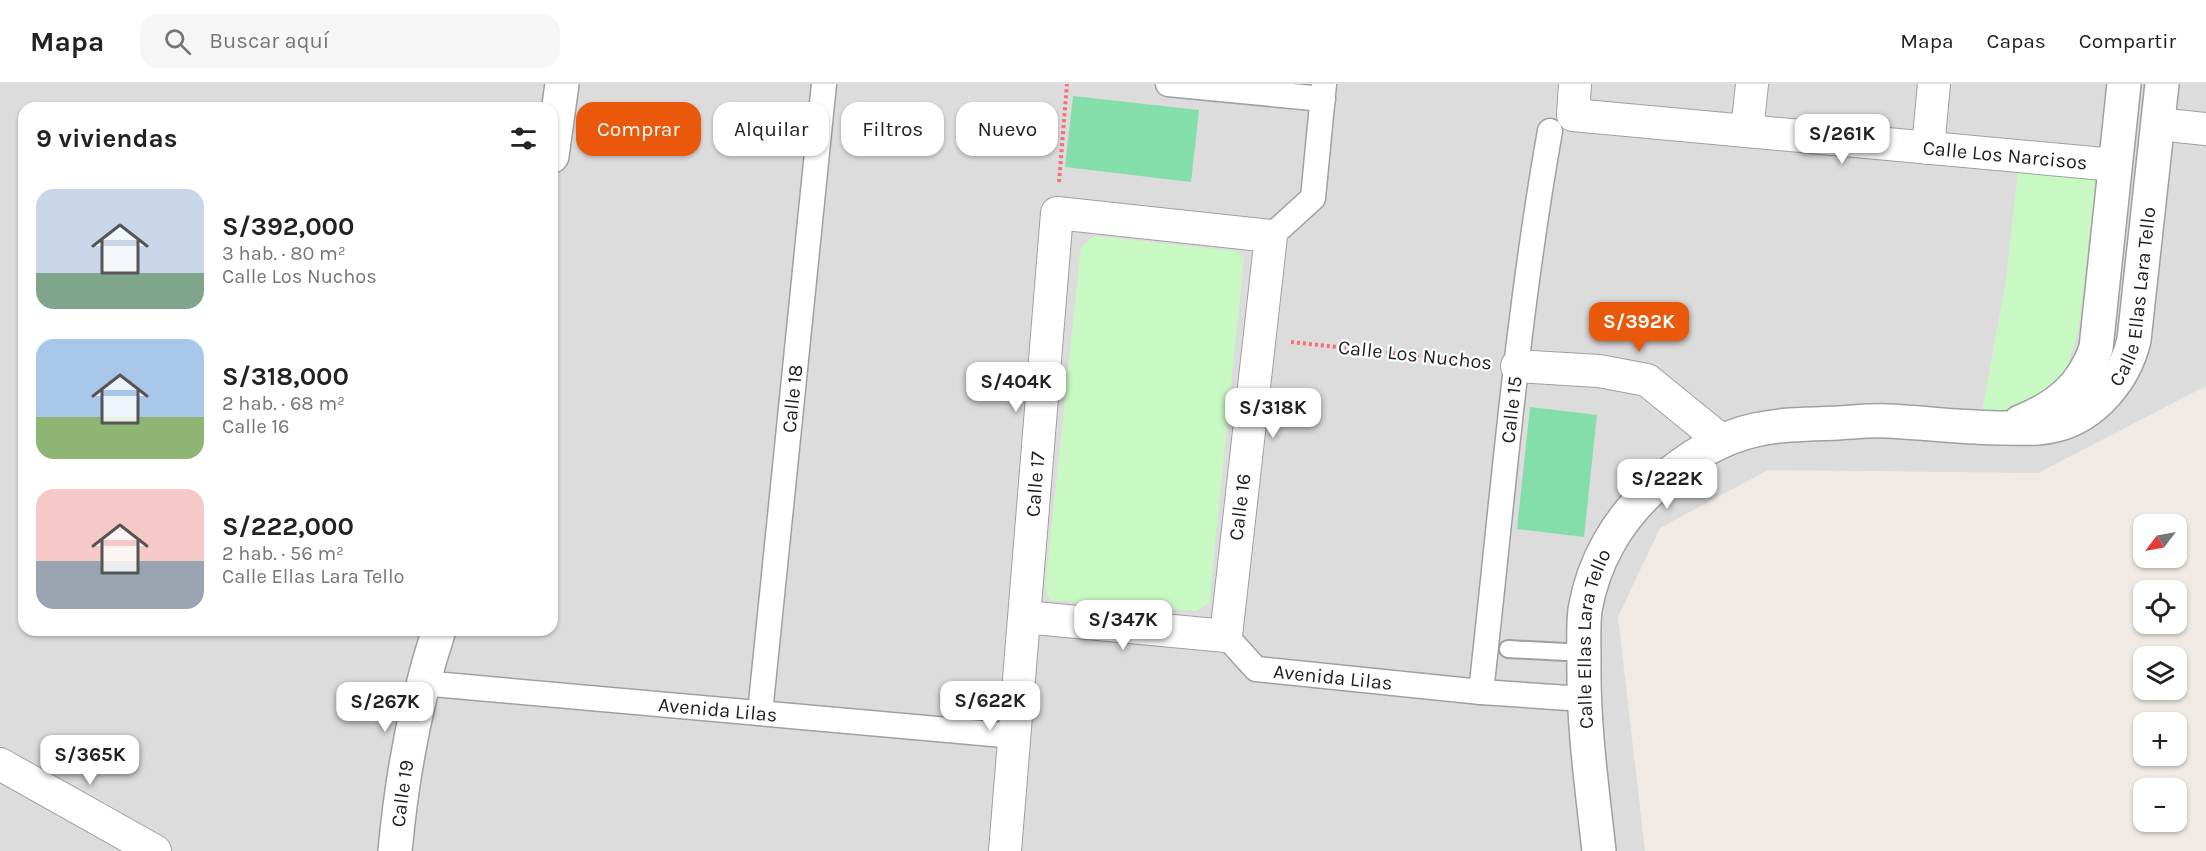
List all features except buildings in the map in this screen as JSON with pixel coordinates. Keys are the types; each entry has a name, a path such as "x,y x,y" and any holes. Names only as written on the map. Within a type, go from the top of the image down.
{"street":[{"path":"558,113 562,84"},
{"name":"Calle 18","path":"760,713 824,84"},
{"path":"1057,213 1271,236 1313,198 1323,91 1168,84"},
{"name":"Calle 15","path":"1481,692 1517,366 1539,192 1575,84"},
{"path":"1747,131 1752,84"},
{"path":"1928,148 1934,84"},
{"name":"Calle Ellas Lara Tello","path":"2005,428 2034,417 2052,406 2079,384 2090,368 2097,339 2124,84"},
{"name":"Calle Ellas Lara Tello","path":"1599,851 1584,699 1585,611 1593,577 1607,544 1621,522 1638,501 1688,460 1722,441 1754,430 1815,424 1886,421 1988,429 2035,429 2071,420 2100,400 2119,378 2134,340 2162,84"},
{"name":"Calle Los Narcisos","path":"1562,123 1747,131 2115,165"},
{"path":"2158,124 2206,129"},
{"name":"Calle 17","path":"1005,851 1057,213"},
{"name":"Calle 16","path":"1226,636 1271,236"},
{"name":"Calle Los Nuchos","path":"1517,366 1599,371 1647,380 1722,441"},
{"path":"1024,617 1226,636"},
{"name":"Calle 19","path":"395,851 406,756 422,683 437,636"},
{"name":"Avenida Lilas","path":"1226,636 1256,669 1481,692 1584,699"},
{"name":"Avenida Lilas","path":"422,683 1014,736"},
{"path":"0,764 155,851"}],"lane":[{"path":"1508,650 1584,653"}],"path":[{"path":"1057,213 1067,84"},
{"name":"Calle Los Nuchos","path":"1260,338 1517,366"}],"shaded area":[{"path":"0,84 2206,84 2206,386 2038,473 1768,470 1660,528 1618,617 1645,851 0,851"}],"green space":[{"path":"1073,96 1199,110 1191,182 1065,167"},
{"path":"2018,171 2096,176 2078,334 2064,375 2048,397 1980,423 2006,280"},
{"path":"1094,236 1235,251 1244,258 1209,603 1196,611 1050,600 1045,590 1081,247"},
{"path":"1530,407 1597,415 1584,537 1517,529"}]}
